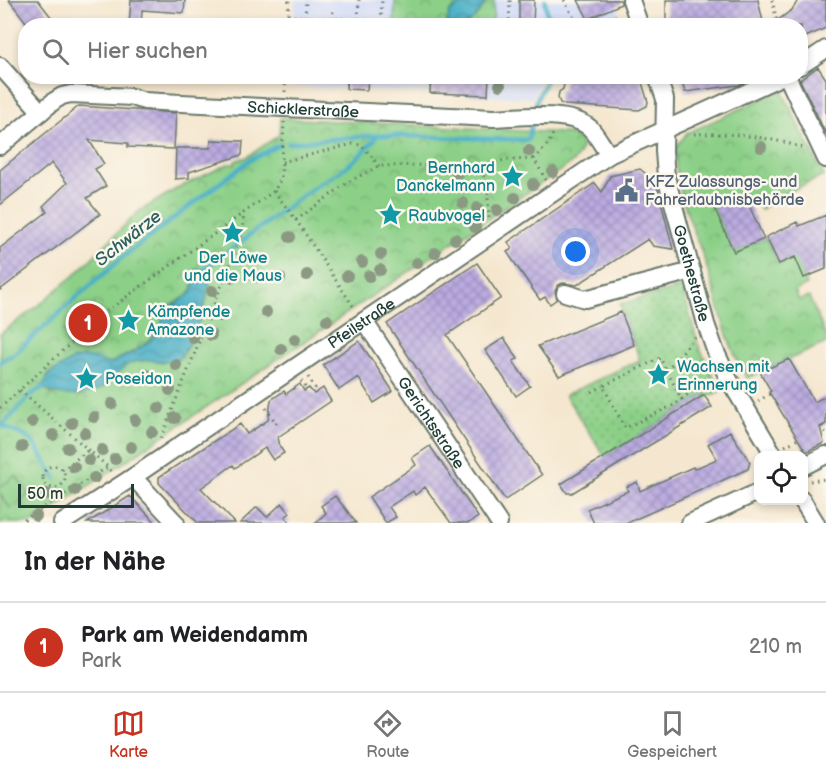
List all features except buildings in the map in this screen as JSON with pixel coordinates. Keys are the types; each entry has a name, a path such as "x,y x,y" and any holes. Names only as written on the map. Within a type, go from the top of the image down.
{"street":[{"path":"631,0 637,18"},
{"path":"808,61 826,49"},
{"path":"0,66 41,112"},
{"name":"Goethestraße","path":"660,84 665,99 663,151 666,177 706,324 728,378 771,451"},
{"name":"Pfeilstraße","path":"62,523 133,477 360,316 609,155 767,84"},
{"path":"789,84 825,157"},
{"name":"Schicklerstraße","path":"0,146 54,101 71,94 132,97 161,102 493,118 550,117 581,123 590,129 609,155"},
{"path":"565,293 585,299 692,271"},
{"name":"Gerichtsstraße","path":"360,316 499,523"},
{"path":"808,464 826,455"},
{"path":"133,477 176,523"},
{"path":"690,523 754,494"},
{"path":"805,505 816,523"}],"path":[{"path":"288,0 288,16 318,18"},
{"path":"305,17 306,0"},
{"path":"358,18 359,0"},
{"path":"381,18 382,0"},
{"path":"509,18 510,0"},
{"path":"564,0 574,18"},
{"path":"772,0 776,18"},
{"path":"332,18 333,11"},
{"path":"610,18 619,15"},
{"path":"426,84 430,85"},
{"path":"295,220 351,181 379,166 488,164 506,160 534,159 549,143 554,133 550,117"},
{"path":"687,120 686,130 689,134 725,133 777,139 825,157"},
{"path":"0,408 104,313 274,191 282,179 283,134"},
{"path":"282,162 353,144 362,145 379,166"},
{"path":"534,159 548,182"},
{"path":"488,164 483,177 488,195 490,221"},
{"path":"274,191 360,316"},
{"path":"159,444 242,234 244,213"},
{"path":"667,370 706,324"},
{"path":"592,392 660,358 682,400"},
{"path":"301,381 309,390 315,388 308,377"},
{"path":"603,386 625,429 669,408 699,385 716,384 728,378"},
{"path":"20,390 108,467 113,474"},
{"path":"761,399 770,394"},
{"path":"266,408 276,423 278,421"},
{"path":"822,426 826,434"},
{"path":"62,470 87,450"},
{"path":"56,466 62,470 65,480 61,486 51,488 45,483 44,473 49,468 56,466"},
{"path":"19,523 108,467"},
{"path":"808,482 826,480"}],"shaded area":[{"path":"295,0 615,0 621,18 294,18"},
{"path":"291,84 539,84 533,98 291,86"}],"green space":[{"path":"395,0 494,0 493,18 394,18"},
{"path":"779,91 783,93 824,176 773,199 761,210 756,199 748,203 744,194 714,207 734,252 766,238 779,264 796,256 807,285 795,291 799,300 809,297 826,336 826,343 747,378 729,339 681,194 676,147 687,133"},
{"path":"280,118 563,133 570,134 579,140 581,147 573,162 33,523 0,523 0,334 79,271 138,212 176,189 228,164 235,164 235,161 247,157 279,135","holes":["198,268 208,271 211,276 205,301 181,357 161,362 150,359 133,362 58,394 50,394 61,374 72,362 87,358 109,364 144,345 155,335 169,307 189,294"]},
{"name":"Wachsen mit Erinnerung","path":"682,287 698,344 720,391 706,398 704,395 605,457 565,395 640,360 620,304"},
{"path":"16,476 29,494 10,508 0,494 0,487"}],"water":[{"path":"487,0 475,18 448,18 450,11 466,2"},
{"path":"198,268 210,273 208,293 194,333 182,355 176,361 144,360 130,363 102,388 85,394 57,394 42,387 49,374 72,360 83,357 110,364 151,340 168,308 190,294 194,285 195,270"}],"waterway":[{"name":"Schwärze","path":"545,0 548,18"},
{"name":"Schwärze","path":"535,111 537,99 544,84"},
{"name":"Schwärze","path":"288,143 378,135 528,140 533,119"},
{"path":"202,276 203,270 350,163 378,135"},
{"name":"Schwärze","path":"0,362 15,353 119,260 250,160 279,145"},
{"path":"45,386 31,395 2,426 33,442 55,477"}],"place":[{"name":"Bernhard Danckelmann","path":"513,176"},
{"name":"KFZ Zulassungs- und Fahrerlaubnisbehörde","path":"627,190"},
{"name":"Raubvogel","path":"390,215"},
{"name":"Der Löwe und die Maus","path":"233,232"},
{"name":"Kämpfende Amazone","path":"129,320"},
{"name":"Park am Weidendamm","path":"88,323"},
{"name":"Wachsen mit Erinnerung","path":"659,375"},
{"name":"Poseidon","path":"87,378"}]}
